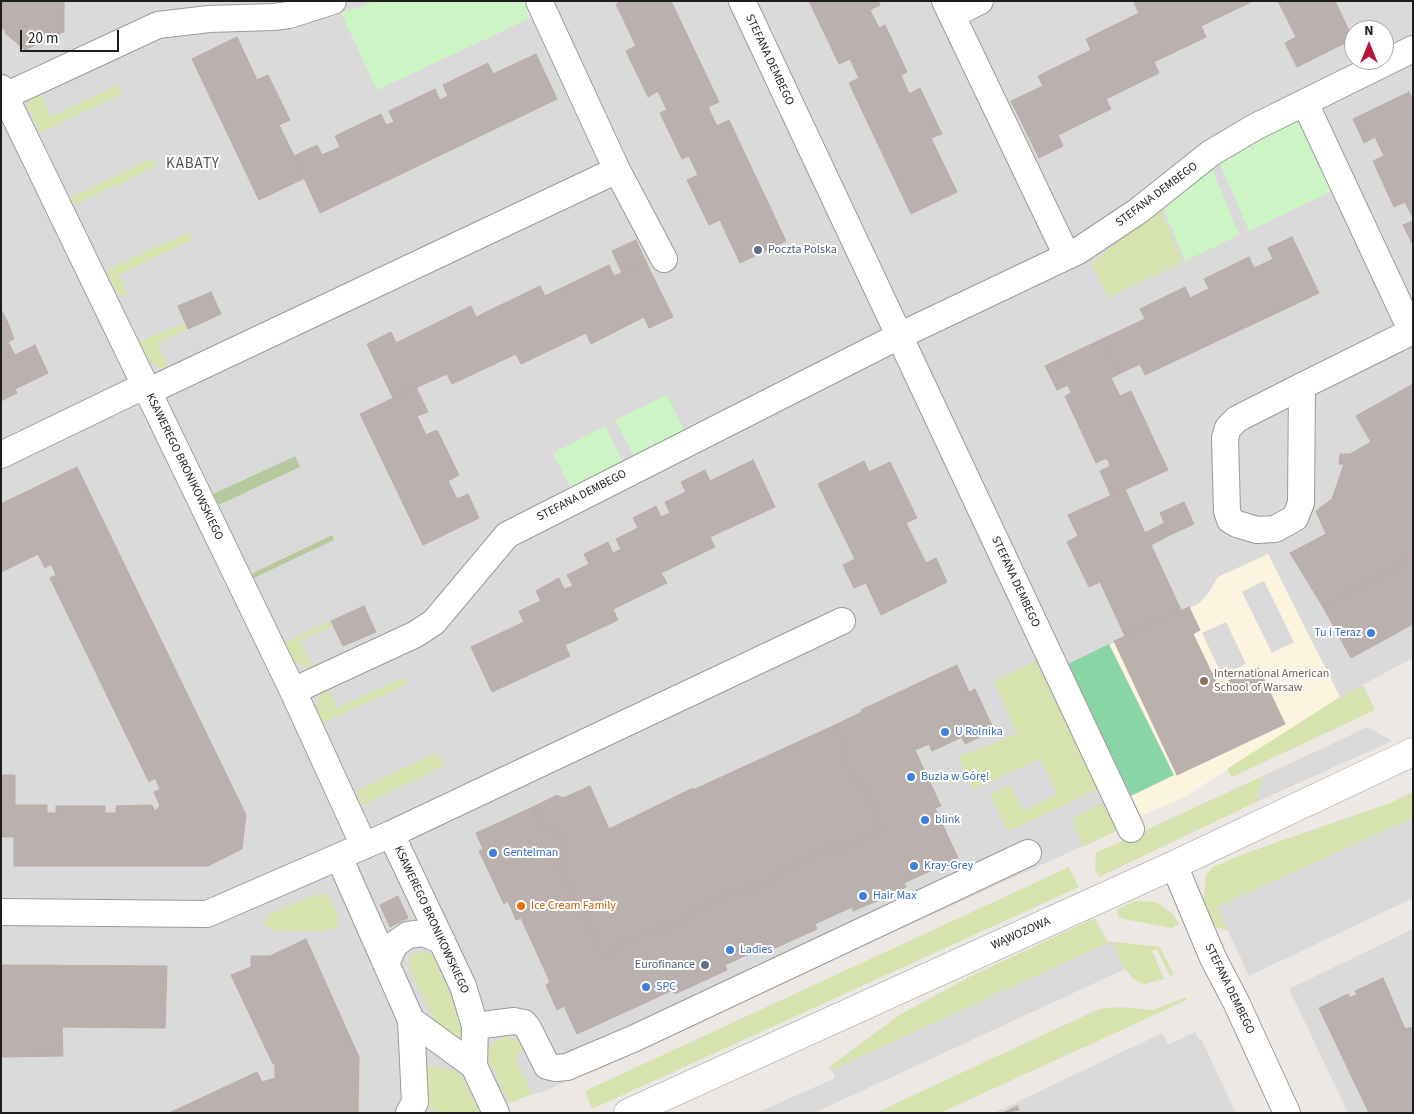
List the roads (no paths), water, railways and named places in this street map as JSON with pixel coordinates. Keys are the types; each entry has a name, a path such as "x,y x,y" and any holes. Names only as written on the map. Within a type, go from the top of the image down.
{"street":[{"path":"3,92 158,25 209,19 289,15 333,1"},
{"path":"539,1 617,170 664,259"},
{"name":"STEFANA DEMBEGO","path":"742,1 1131,829"},
{"path":"980,1 948,8 1067,256"},
{"name":"STEFANA DEMBEGO","path":"293,691 416,634 434,622 507,535 899,336 1078,251 1138,211 1212,153 1255,127 1413,50"},
{"name":"KSAWEREGO BRONIKOWSKIEGO","path":"3,92 293,691 364,846"},
{"path":"1302,386 1301,503 1295,518 1275,529 1257,530 1237,524 1230,520 1227,511 1225,438 1228,428 1237,419 1302,386 1412,331 1305,103"},
{"path":"1,455 617,170"},
{"path":"1,912 207,914 391,834 842,621"},
{"name":"WĄWOZOWA","path":"628,1113 1174,865 1413,752"},
{"name":"KSAWEREGO BRONIKOWSKIEGO","path":"391,834 463,986 475,1026 474,1066 496,1113"},
{"path":"475,1026 514,1021 524,1023 547,1066 556,1068 567,1067 643,1034 1028,853"},
{"path":"339,857 411,1020 415,1102 409,1113"},
{"name":"STEFANA DEMBEGO","path":"1174,865 1213,958 1236,1002 1287,1113"},
{"path":"386,963 395,944 408,935 424,933 442,941"},
{"name":"KSAWEREGO BRONIKOWSKIEGO","path":"411,1020 474,1066"}],"place":[{"name":"Poczta Polska","path":"758,250"},
{"name":"Tu i Teraz","path":"1371,633"},
{"name":"International American School of Warsaw","path":"1204,681"},
{"name":"U Rolnika","path":"945,732"},
{"name":"Buzia w Górę!","path":"911,777"},
{"name":"blink","path":"925,820"},
{"name":"Gentelman","path":"493,853"},
{"name":"Kray-Grey","path":"914,866"},
{"name":"Hair Max","path":"863,896"},
{"name":"Ice Cream Family","path":"521,906"},
{"name":"Ladies","path":"730,950"},
{"name":"Eurofinance","path":"705,965"},
{"name":"SPC","path":"646,987"}],"district":[{"name":"KABATY","path":"193,165"}]}
